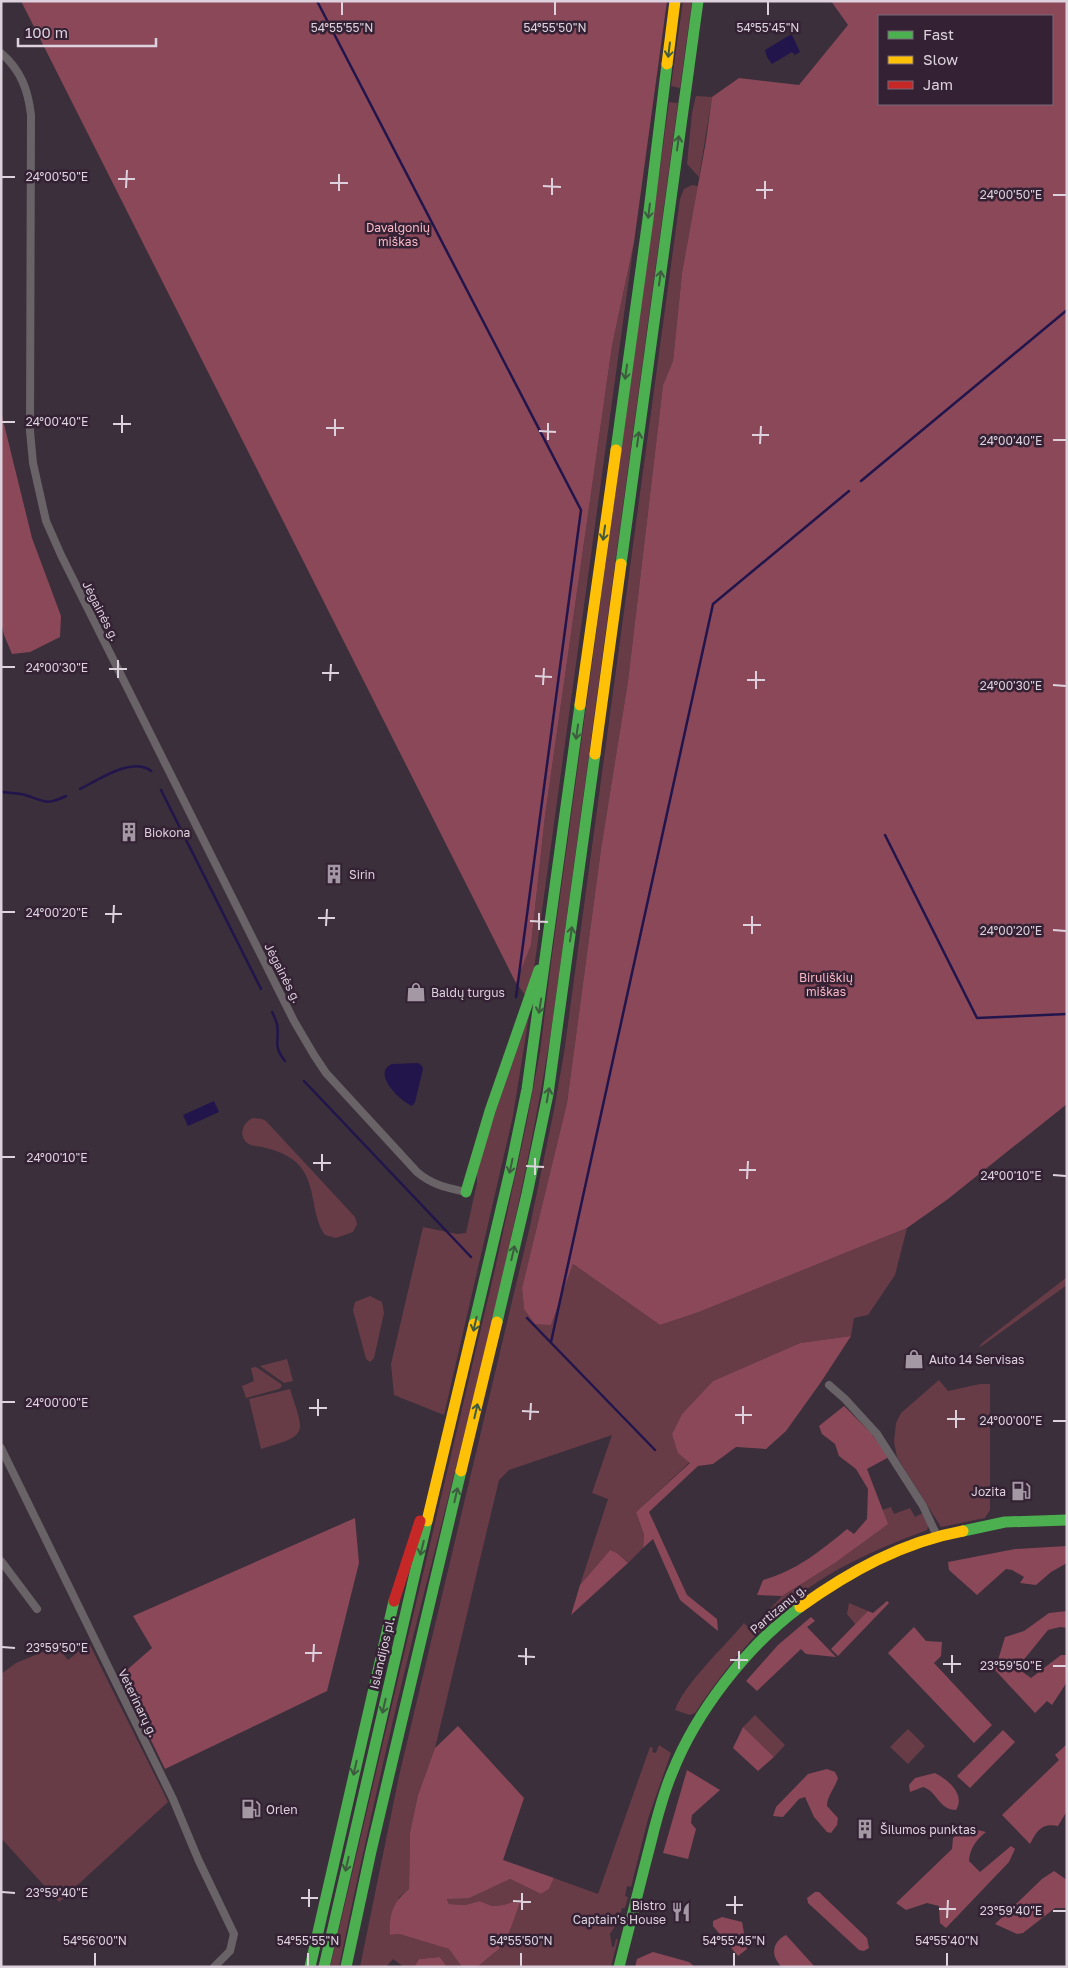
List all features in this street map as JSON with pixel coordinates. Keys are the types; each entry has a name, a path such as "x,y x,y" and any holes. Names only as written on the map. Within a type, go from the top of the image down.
{"main road":[{"path":"466,1192 490,1112 549,941 648,219 675,1"},
{"path":"346,1967 527,1194 548,1094 698,1"},
{"name":"Islandijos pl.","path":"324,1967 510,1171 527,1089 549,941"},
{"path":"310,1967 398,1585 448,1439"},
{"name":"Partizanų g.","path":"619,1967 667,1786 688,1738 729,1676 766,1636 802,1603 868,1564 910,1545 937,1536 976,1527 1003,1523 1067,1520"}],"street":[{"name":"Jėgainės g.","path":"1,54 20,74 27,92 31,115 30,431 32,463 46,521 192,818 294,1021 314,1055 343,1092 418,1172 427,1180 439,1186 466,1192"},
{"path":"829,1385 845,1399 877,1434 923,1506 937,1536"},
{"name":"Veterinarų g.","path":"2,1453 173,1799 198,1859 234,1934 230,1951 214,1967"},
{"path":"1,1561 37,1609"}],"shaded area":[{"path":"683,1 692,1 680,88 671,86"},
{"path":"792,35 800,52 795,55 792,52 772,64 765,50"},
{"path":"696,96 712,97 699,177 687,164 692,113"},
{"path":"669,102 678,103 551,1032 538,1108 489,1334 394,1716 339,1967 330,1967 495,1269 540,1052"},
{"path":"692,185 698,186 682,273 673,361 663,385 628,681 601,849 567,1103 522,1288 524,1308 551,1325 573,1264 660,1325 699,1312 907,1228 895,1275 868,1315 854,1318 851,1336 800,1343 713,1381 682,1414 672,1434 690,1462 636,1512 644,1535 643,1548 628,1563 617,1553 610,1550 580,1585 608,1499 592,1493 612,1435 509,1470 499,1480 435,1748 418,1795 410,1832 409,1889 399,1897 390,1935 399,1934 449,1949 462,1967 447,1967 440,1957 419,1959 414,1967 404,1967 393,1959 386,1967 360,1967 399,1776 530,1226 554,1110 564,1053 680,199 684,189"},
{"path":"634,242 534,969 526,996 516,983 531,945 545,816 612,346"},
{"path":"529,1016 513,1116 444,1415 394,1395 391,1364 423,1227 457,1234 466,1233 477,1183 477,1165"},
{"path":"418,1063 423,1069 415,1102 412,1106 395,1093 386,1080 385,1074 386,1068 392,1064"},
{"path":"214,1101 219,1112 188,1126 183,1115"},
{"path":"253,1118 266,1121 355,1217 357,1224 353,1232 336,1238 325,1235 317,1218 308,1179 297,1163 281,1153 250,1145 244,1140 242,1133 244,1126"},
{"path":"1067,1277 1067,1285 979,1348 982,1343"},
{"path":"370,1296 382,1302 384,1313 374,1358 370,1362 366,1359 353,1310 355,1302"},
{"path":"287,1359 293,1381 284,1383 260,1366"},
{"path":"256,1367 282,1386 279,1389 246,1398 242,1386 254,1381 251,1368"},
{"path":"939,1380 948,1391 980,1384 990,1384 990,1510 985,1518 941,1527 897,1457 894,1442 896,1423 901,1413"},
{"path":"290,1389 300,1424 299,1431 288,1440 261,1449 249,1399"},
{"path":"891,1507 894,1514 910,1508 915,1517 923,1513 929,1524 927,1530 860,1558 813,1585 783,1609 755,1636 718,1681 695,1713 690,1715 675,1710 696,1677 744,1623 751,1630 782,1596 835,1563 887,1524 882,1510"},
{"path":"849,1603 868,1611 856,1625 847,1614"},
{"path":"89,1643 168,1802 59,1902 1,1838 1,1674 16,1663 57,1646 68,1660"},
{"path":"755,1715 785,1745 774,1757 743,1727"},
{"path":"908,1729 925,1746 908,1764 890,1747"},
{"path":"659,1745 671,1753 648,1819 631,1887 627,1886 625,1896 628,1897 625,1908 622,1908 619,1920 610,1934 612,1947 614,1947 616,1939 618,1939 611,1967 477,1967 505,1944 520,1903 513,1902 492,1906 480,1901 465,1905 449,1904 447,1898 494,1886 510,1879 541,1894 549,1889 554,1878 598,1894 650,1747 653,1748 652,1752 656,1753"}],"green space":[{"name":"Davalgonių miškas","path":"21,1 667,1 634,242 612,346 545,816 531,945 516,983"},
{"name":"Biruliškių miškas","path":"831,1 1067,1 1067,1104 948,1199 907,1228 699,1312 660,1325 573,1264 551,1325 535,1324 524,1309 522,1288 567,1103 601,849 628,681 663,385 673,361 682,273 712,97 739,78 799,85 848,25"},
{"path":"1,412 32,538 61,616 60,637 30,652 12,654 1,622"},
{"path":"851,1336 786,1431 766,1449 736,1447 713,1464 698,1466 649,1512 687,1595 717,1619 718,1631 680,1600 653,1539 643,1548 644,1535 636,1512 690,1463 678,1453 672,1434 682,1414 713,1381 800,1343"},
{"path":"844,1406 871,1433 889,1457 867,1469 888,1524 835,1563 782,1596 757,1595 763,1580 797,1566 847,1529 854,1534 867,1519 868,1489 856,1469 839,1456 835,1444 822,1434 819,1426"},
{"path":"355,1518 359,1563 327,1691 165,1769 120,1676 152,1648 133,1616"},
{"path":"1067,1546 1067,1563 1051,1572 1036,1585 1020,1583 1024,1577 1012,1570 1006,1569 977,1595 949,1570 948,1562 1015,1549"},
{"path":"610,1550 617,1553 628,1563 571,1615 580,1585"},
{"path":"887,1601 889,1603 838,1656 831,1649 868,1611 873,1613"},
{"path":"1067,1611 1067,1628 1060,1627 1048,1630 1017,1668 1031,1678 1061,1655 1067,1655 1067,1682 1052,1705 1047,1701 1035,1713 995,1670 1005,1637 1024,1631 1049,1613"},
{"path":"811,1617 815,1621 807,1627 836,1657 806,1654 801,1649 757,1691 746,1681 778,1645"},
{"path":"914,1627 926,1641 942,1642 941,1656 934,1663 992,1725 974,1743 888,1653"},
{"path":"458,1726 524,1798 503,1860 554,1878 549,1889 541,1894 510,1879 469,1898 447,1899 449,1904 465,1905 480,1901 492,1906 513,1902 520,1903 505,1944 477,1967 462,1967 449,1949 399,1934 390,1935 390,1921 393,1909 399,1899 409,1889 410,1832 418,1795 435,1748"},
{"path":"743,1727 774,1757 758,1771 733,1748"},
{"path":"1003,1730 1015,1742 970,1788 957,1776"},
{"path":"1067,1744 1067,1811 1058,1826 1052,1825 1040,1829 1030,1844 1002,1815 1059,1760 1055,1755"},
{"path":"827,1769 835,1772 838,1778 827,1802 827,1806 838,1818 837,1825 831,1833 827,1832 814,1817 805,1797 799,1799 783,1817 773,1816 776,1807 808,1774"},
{"path":"687,1770 720,1790 692,1815 691,1823 696,1829 688,1859 663,1853"},
{"path":"935,1773 950,1783 957,1793 959,1798 956,1810 946,1807 932,1792 923,1787 910,1792 909,1785 915,1778"},
{"path":"973,1829 986,1832 974,1845 969,1861 980,1872 1011,1846 1015,1849 1009,1862 946,1928 940,1923 939,1906 927,1903 906,1910 896,1903 952,1849 953,1838 958,1833"},
{"path":"1054,1871 1067,1880 1067,1910 1065,1908 1055,1908 1023,1933 1017,1934 995,1924 1042,1879"},
{"path":"815,1892 819,1892 867,1938 869,1948 864,1951 859,1950 808,1903 807,1898"},
{"path":"722,1917 742,1922 747,1949 738,1956 713,1926 713,1921"},
{"path":"786,1935 815,1967 782,1967 778,1963 774,1954 775,1945"},
{"path":"653,1952 689,1962 695,1967 635,1967 637,1959"},
{"path":"440,1957 447,1967 414,1967 419,1959"}],"waterway":[{"path":"317,1 581,510 516,997"},
{"path":"861,481 1067,310"},
{"path":"551,1342 713,604 849,491"},
{"path":"80,789 106,775 125,768 144,767 151,771"},
{"path":"161,790 261,989"},
{"path":"1,792 22,794 49,802 66,796"},
{"path":"885,835 977,1018 1067,1014"},
{"path":"272,1012 277,1024 279,1051 285,1061"},
{"path":"304,1081 471,1257"},
{"path":"527,1318 655,1450"}],"traffic: fast":[{"path":"621,564 698,1"},
{"path":"616,450 667,64"},
{"path":"474,1324 527,1089 580,705"},
{"path":"497,1322 548,1094 595,754"},
{"path":"466,1192 490,1111 539,970"},
{"path":"346,1967 371,1851 461,1471"},
{"path":"963,1531 1005,1522 1067,1520"},
{"path":"324,1967 427,1521"},
{"path":"310,1967 394,1601"},
{"path":"619,1967 661,1805 682,1750 709,1704 725,1682 761,1641 800,1607"}],"traffic: slow":[{"path":"667,64 675,1"},
{"path":"580,705 616,450"},
{"path":"595,754 621,564"},
{"path":"461,1471 497,1322"},
{"path":"427,1521 474,1324"},
{"path":"800,1607 857,1570 877,1560 919,1543 963,1531"}],"traffic: jam":[{"path":"394,1601 420,1521"}],"place":[{"name":"Biokona","path":"129,832"},
{"name":"Sirin","path":"334,874"},
{"name":"Baldų turgus","path":"416,992"},
{"name":"Auto 14 Servisas","path":"914,1359"},
{"name":"Jozita","path":"1021,1491"},
{"name":"Orlen","path":"251,1809"},
{"name":"Šilumos punktas","path":"865,1829"},
{"name":"Bistro Captain's House","path":"681,1912"}]}
